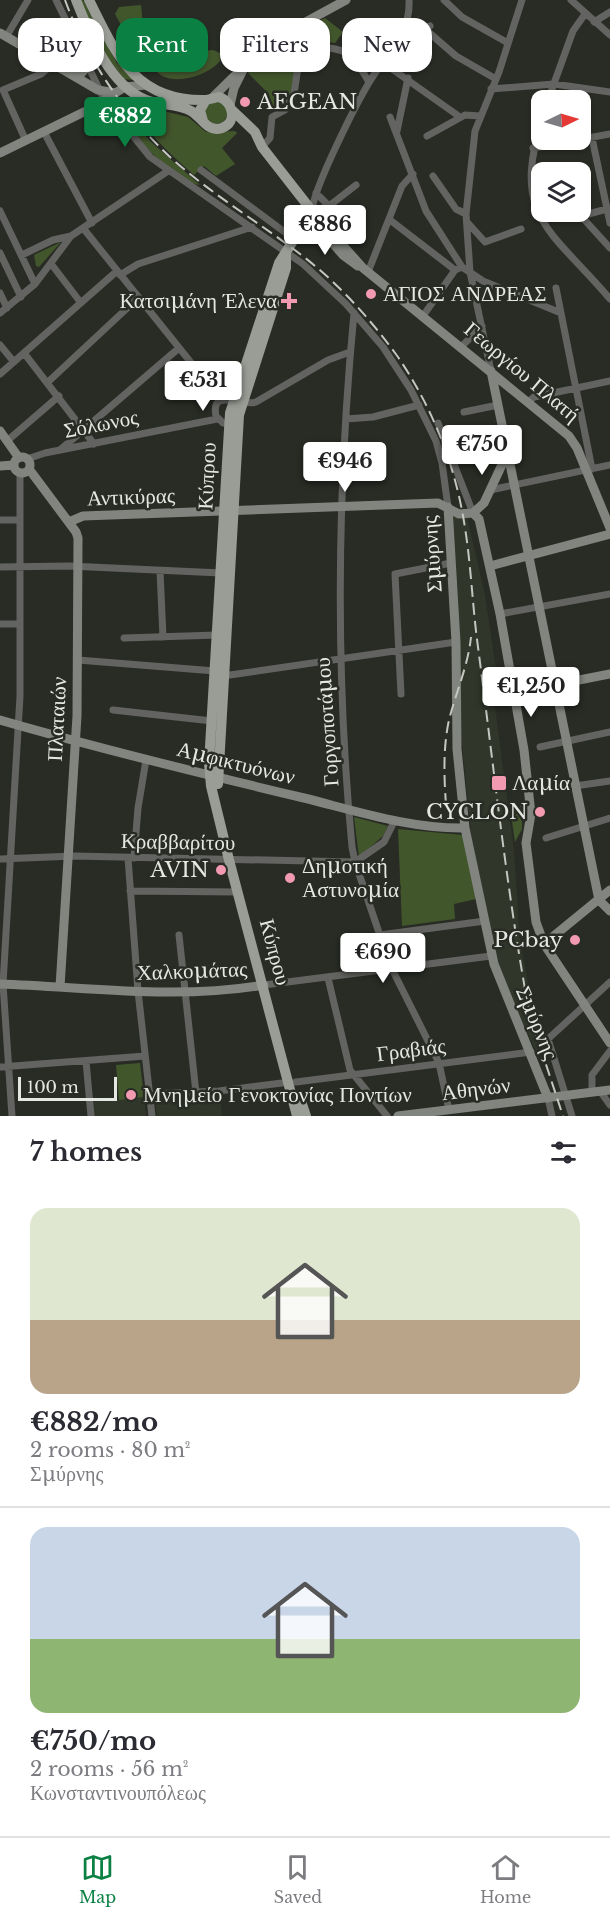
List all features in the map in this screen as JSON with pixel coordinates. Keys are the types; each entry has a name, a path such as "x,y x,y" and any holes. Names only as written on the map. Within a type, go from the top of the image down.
{"main road":[{"path":"76,0 120,90 148,101 190,110 202,122 213,128 225,126 231,119 231,108 225,99 171,96 146,85 130,73 121,61 89,0"},
{"path":"202,122 200,110 209,98"},
{"name":"Γεωργίου Πλατή","path":"231,108 255,132 262,147"},
{"name":"Γεωργίου Πλατή","path":"225,126 242,129 262,147 274,163 276,172 310,213"},
{"name":"Κύπρου","path":"213,776 234,422 238,401 279,263 310,213"},
{"name":"Κύπρου","path":"229,511 221,573 217,635 219,673 212,721 213,776 233,860 293,1082 306,1116"},
{"name":"Κύπρου","path":"233,860 238,892 267,985"},
{"name":"Κύπρου","path":"293,1082 297,1116"}],"street":[{"path":"18,44 3,35 28,0"},
{"name":"Σμύρνης","path":"56,0 64,18"},
{"path":"311,18 346,0"},
{"path":"407,18 409,0"},
{"path":"444,0 462,17 508,44"},
{"path":"522,0 496,79 473,138 466,218 470,272 598,900 610,911"},
{"path":"571,0 610,35"},
{"path":"594,22 610,12"},
{"path":"552,90 573,31 585,14"},
{"path":"432,32 456,56 496,79"},
{"path":"330,51 347,53 369,82"},
{"path":"26,141 2,91 43,72"},
{"path":"67,72 98,90 120,90 146,85"},
{"path":"77,78 82,72"},
{"name":"Σμύρνης","path":"89,72 105,101 144,151 168,171 286,252 354,312 386,351 419,405 441,456 448,507 456,642 457,749 465,828 491,956 531,1052 557,1097"},
{"path":"209,98 239,72"},
{"path":"231,108 234,87 242,72"},
{"path":"262,147 270,138 272,117 285,110 294,94 297,72"},
{"path":"310,213 316,193 376,72"},
{"path":"398,72 460,117"},
{"path":"396,133 408,78"},
{"path":"492,89 554,84 610,92"},
{"path":"0,153 105,101 120,90"},
{"path":"427,136 460,117 471,114 480,116"},
{"path":"390,117 426,211 458,269"},
{"path":"44,132 92,223"},
{"path":"610,134 592,138 610,223"},
{"path":"532,150 531,193 546,231 610,299"},
{"path":"201,170 294,239"},
{"path":"22,255 53,240 71,236 168,171"},
{"path":"366,270 390,220 402,186 413,174"},
{"path":"433,176 456,209 485,242 521,229"},
{"path":"310,213 329,206 356,185"},
{"path":"316,193 329,206"},
{"path":"607,209 581,216 610,248"},
{"path":"0,211 35,284"},
{"name":"Γεωργίου Πλατή","path":"310,213 342,255 366,270 573,440 589,470 610,528"},
{"path":"390,220 458,269 470,272 488,283 561,313"},
{"path":"0,374 118,273 138,264 252,227"},
{"path":"83,228 221,400 256,402 328,360 351,352"},
{"path":"0,313 35,284 52,265 71,236"},
{"path":"0,253 21,297"},
{"path":"52,265 81,303"},
{"path":"423,316 458,269"},
{"path":"556,288 576,388 589,470"},
{"path":"0,293 7,308"},
{"path":"48,382 138,298"},
{"name":"Γοργοποτάμου","path":"354,312 340,506 340,659 355,862 392,970 439,1063 449,1113"},
{"path":"460,347 482,326"},
{"path":"0,345 14,362"},
{"path":"59,450 179,348"},
{"path":"24,353 84,428 94,444"},
{"path":"528,402 534,397 610,381"},
{"path":"7,441 59,396"},
{"path":"221,400 215,409 217,418 234,422"},
{"path":"346,419 373,417 419,405"},
{"path":"464,412 498,405"},
{"name":"Σόλωνος","path":"0,466 22,465 59,450 217,418"},
{"path":"438,423 473,513 479,519 500,614 530,794 531,818 526,841 537,926 544,944 610,1043"},
{"name":"Πλαταιών","path":"0,431 22,465 77,533 78,660 75,741 60,987"},
{"path":"473,513 484,503 507,453"},
{"path":"12,1116 4,1067 2,984 18,726 19,520 22,465"},
{"path":"490,490 610,465"},
{"name":"Αντικύρας","path":"69,522 83,516 438,503 459,514 473,513"},
{"path":"0,520 19,520"},
{"path":"490,566 610,534"},
{"path":"401,694 394,574 451,563"},
{"path":"0,567 78,566 221,573"},
{"path":"160,571 163,637"},
{"path":"500,614 610,594"},
{"path":"0,624 20,624"},
{"path":"124,639 217,635"},
{"path":"78,660 219,673 340,659 456,642"},
{"path":"513,693 610,674"},
{"path":"113,710 212,721"},
{"name":"Αμφικτυόνων","path":"0,720 146,760 396,820 439,827 465,828"},
{"path":"540,747 610,732"},
{"path":"146,760 131,858 130,891 152,1116"},
{"path":"575,786 610,781"},
{"path":"546,837 610,818"},
{"path":"355,862 384,842 396,820"},
{"name":"Κραββαρίτου","path":"0,859 67,856 355,862"},
{"path":"544,944 610,890"},
{"path":"130,891 238,892"},
{"path":"380,935 484,921"},
{"path":"178,935 196,1093"},
{"name":"Χαλκομάτας","path":"2,984 138,991 222,992 491,956"},
{"path":"327,978 352,1074 387,1116"},
{"path":"552,1116 557,1097 548,1039 610,982"},
{"path":"610,1051 592,1076 596,1092 610,1106"},
{"name":"Γραβιάς","path":"150,1094 196,1093 531,1052"},
{"path":"4,1067 145,1056"},
{"path":"86,1061 91,1116"},
{"name":"Αθηνών","path":"398,1116 449,1113 610,1090"},
{"path":"557,1097 572,1116"}],"shaded area":[{"path":"465,508 485,595 497,676 491,677 514,851 520,941 538,1035 539,1057 498,974 471,832 458,704 451,510"},
{"path":"220,1095 222,1116 157,1116 155,1098"},
{"path":"144,1097 146,1116 93,1116 92,1102"}],"green space":[{"path":"79,0 83,0 93,18 88,18"},
{"path":"141,5 142,18 117,18 115,14 119,7"},
{"path":"330,22 342,31 335,43 330,42"},
{"path":"104,39 116,61 116,69 104,51"},
{"path":"208,51 220,53 220,61 208,71"},
{"path":"119,72 126,72 134,80 124,79"},
{"path":"206,72 176,79 166,78 159,73"},
{"path":"295,72 293,89 281,109 274,108 265,99 269,94 248,73"},
{"path":"123,99 143,106 188,117 206,132 235,131 237,133 222,148 235,164 216,176 204,166 194,175 147,130"},
{"path":"117,101 150,141 200,185 176,174 150,152 112,104"},
{"path":"216,102 224,105 227,113 224,121 216,124 208,121 205,113 208,105"},
{"path":"61,242 39,267 36,266 34,255"},
{"path":"522,806 522,829 515,842 510,807"},
{"path":"354,817 388,826 383,836 359,857"},
{"path":"398,829 463,835 476,899 454,904 455,919 402,926"},
{"path":"140,1063 144,1097 119,1100 116,1065"}],"railway":[{"path":"65,0 96,64 123,104 153,141 186,171 304,257 342,291 366,316 398,357 410,375 439,433 459,495 466,532 476,631 511,904 525,989 531,1019 563,1116"},
{"path":"446,805 444,762 447,730 471,637"}],"place":[{"name":"AEGEAN","path":"245,102"},
{"name":"ΑΓΙΟΣ ΑΝΔΡΕΑΣ","path":"371,294"},
{"name":"Κατσιμάνη Έλενα","path":"289,301"},
{"name":"Λαμία","path":"499,783"},
{"name":"CYCLON","path":"540,812"},
{"name":"AVIN","path":"221,870"},
{"name":"Δημοτική Αστυνομία","path":"290,878"},
{"name":"PCbay","path":"575,940"},
{"name":"Μνημείο Γενοκτονίας Ποντίων","path":"131,1095"}]}
